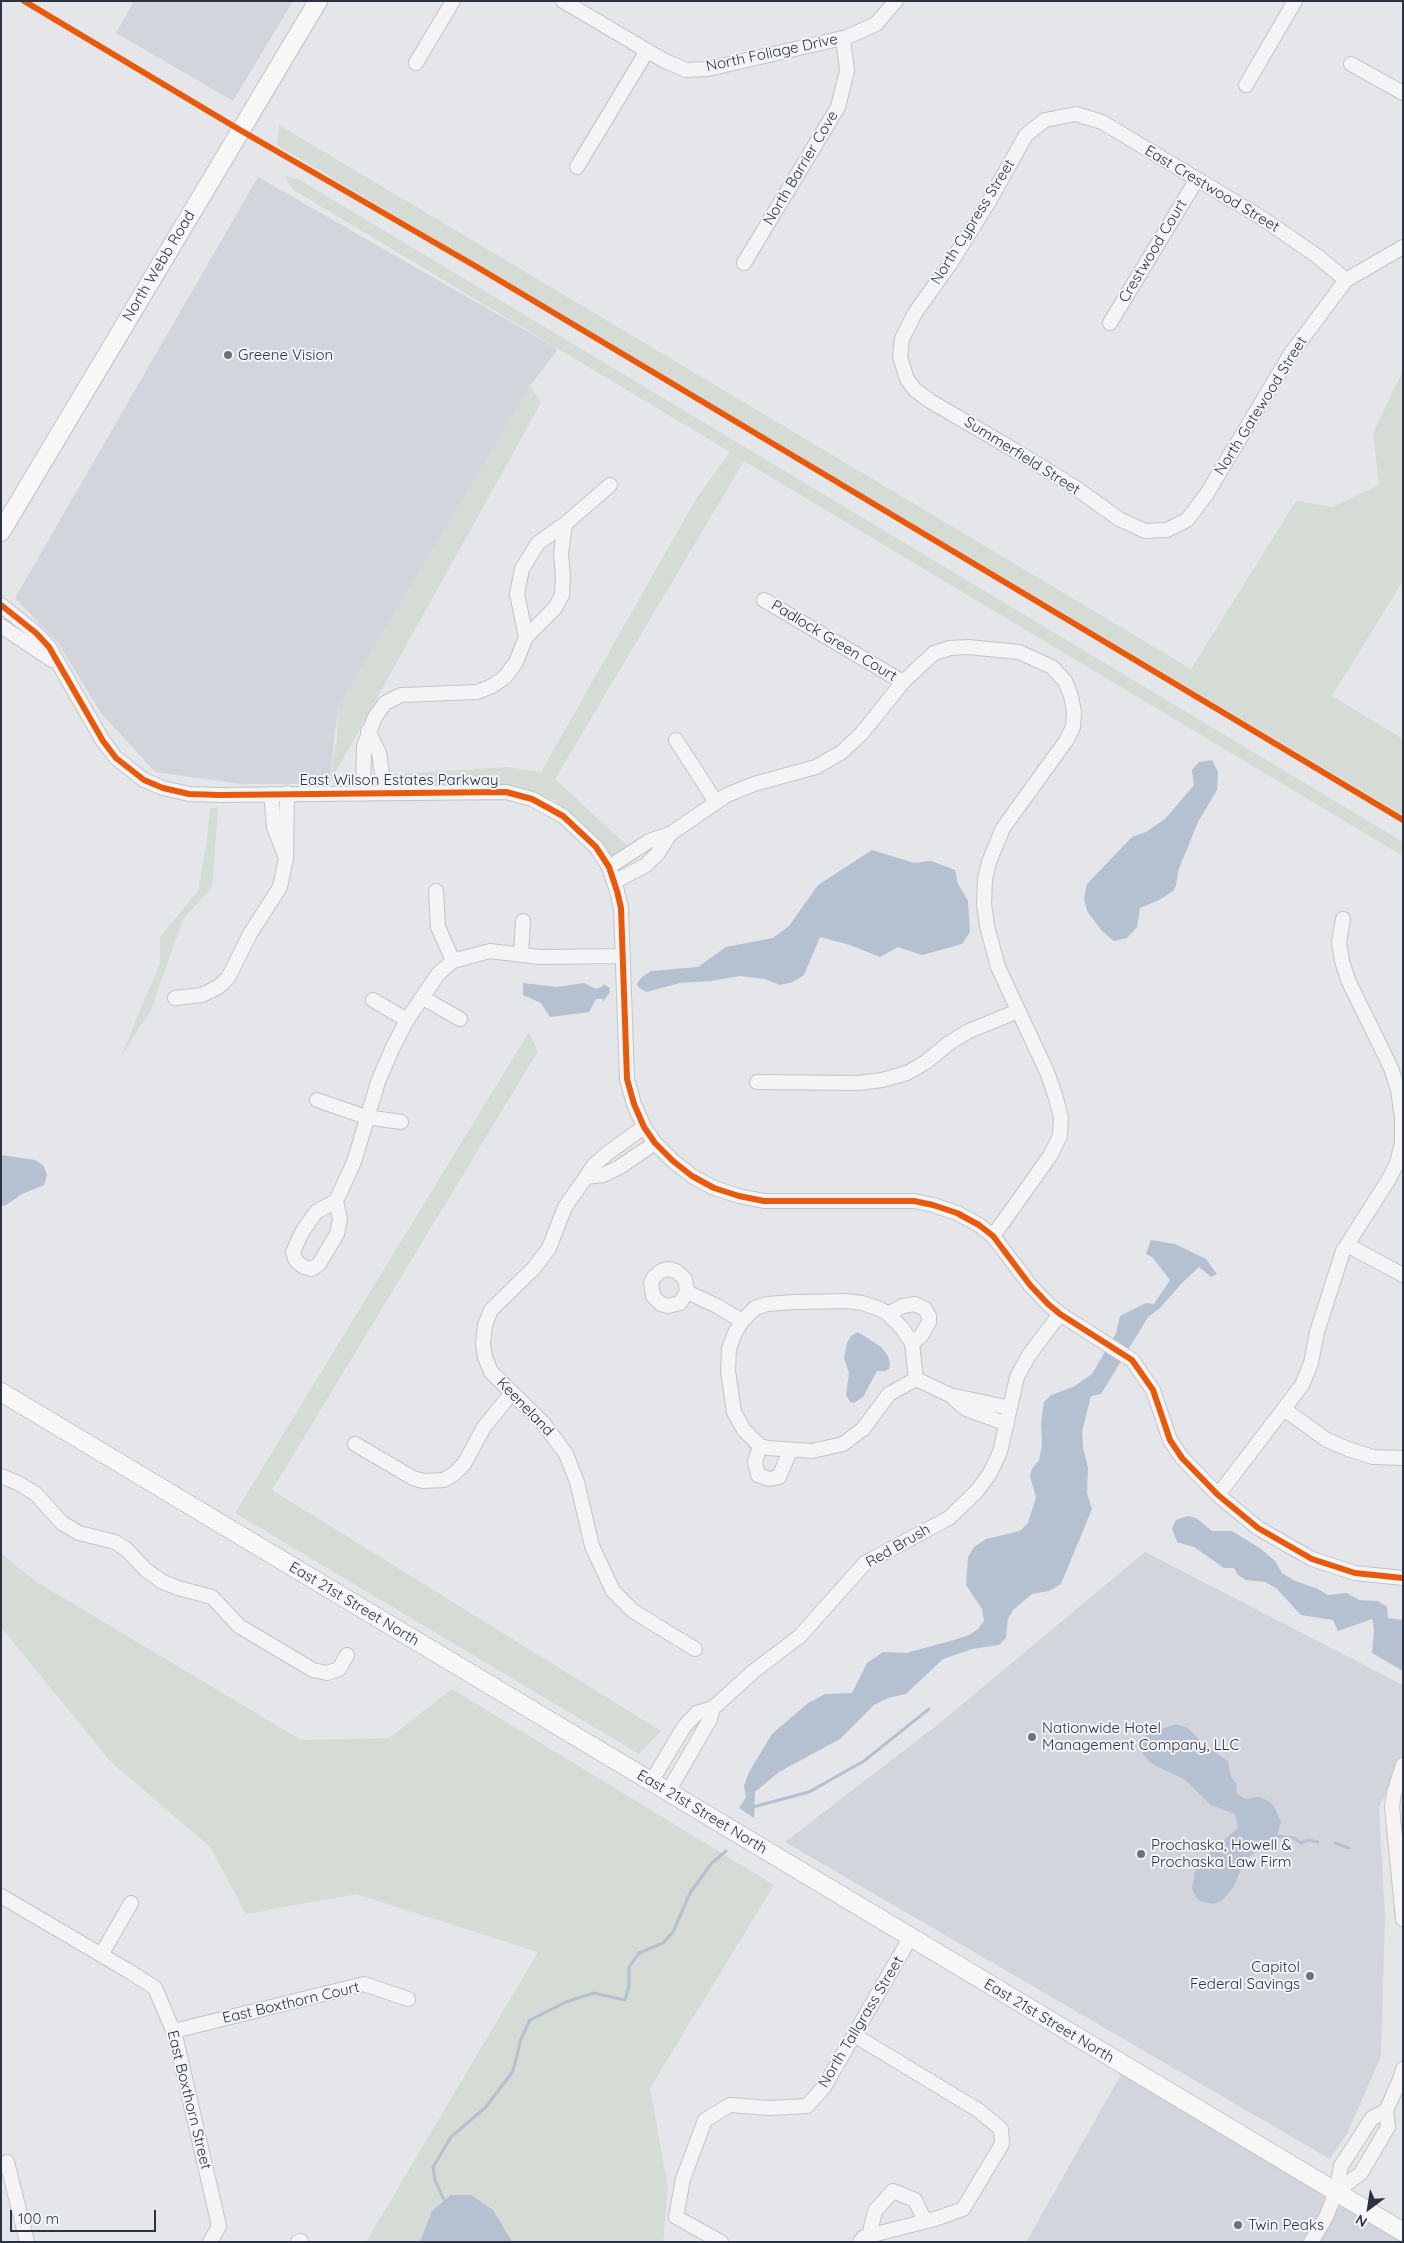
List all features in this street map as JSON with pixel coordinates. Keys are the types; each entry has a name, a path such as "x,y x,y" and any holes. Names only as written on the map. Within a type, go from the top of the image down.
{"main road":[{"name":"North Webb Road","path":"1,532 318,1"},
{"name":"East 21st Street North","path":"1,1392 1403,2232"}],"street":[{"path":"416,63 453,1"},
{"name":"North Foliage Drive","path":"563,1 647,51 686,70 708,69 844,38 876,24 896,1"},
{"path":"1246,84 1294,1"},
{"name":"North Barrier Cove","path":"744,263 838,106 847,72 844,38"},
{"path":"577,167 647,51"},
{"path":"1351,64 1403,94"},
{"name":"East Crestwood Street","path":"1070,115 1076,114 1102,122 1262,218 1317,256 1346,280"},
{"name":"North Cypress Street","path":"900,354 902,339 915,313 950,264 988,203 1026,135 1045,120 1070,115"},
{"name":"Crestwood Court","path":"1110,323 1197,180"},
{"name":"North Gatewood Street","path":"1167,530 1187,520 1206,496 1290,355 1346,280 1403,247"},
{"name":"Summerfield Street","path":"900,354 907,379 915,390 930,401 1076,488 1119,518 1145,530 1167,530"},
{"path":"526,637 517,594 522,569 538,542 565,524 610,485"},
{"path":"363,792 364,746 374,717 385,703 401,694 477,692 492,686 505,677 516,662 526,637 555,608 562,595 561,553 565,524"},
{"name":"Padlock Green Court","path":"764,600 903,682"},
{"name":"East Wilson Estates Parkway","path":"1,605 36,633 49,647 103,741 116,758 144,780 163,788 189,794 506,792 532,799 562,816 580,830 596,847 609,866 614,882 621,908 627,1079 634,1104 644,1128 655,1144 692,1176 714,1188 740,1196 764,1201 914,1201 933,1204 957,1212 993,1236 1030,1285 1060,1314 1132,1360 1154,1390 1170,1440 1197,1475 1258,1528 1312,1559 1354,1573 1403,1578"},
{"name":"East Wilson Estates Parkway","path":"1,626 60,666"},
{"path":"609,866 649,842 670,834 726,796 754,784 816,767 842,752 862,733 903,682 934,653 950,648 968,647 1019,652 1052,667 1066,681 1074,712 1073,727 1066,742 1003,828 989,862 985,879 984,904 987,926 998,967 1055,1095 1061,1117 1060,1136 1050,1156 1030,1186 993,1236"},
{"path":"368,731 379,753 385,792"},
{"path":"676,740 716,802"},
{"path":"175,998 202,995 218,987 228,978 250,934 280,887 286,858 287,793"},
{"path":"270,794 274,827 286,858"},
{"path":"614,882 646,865 658,853 670,834"},
{"path":"436,891 438,927 453,961"},
{"path":"1218,1495 1285,1410 1302,1385 1311,1362 1317,1332 1334,1276 1347,1245 1397,1163 1402,1143 1400,1089 1348,980 1339,942 1343,919"},
{"path":"521,954 523,921"},
{"path":"336,1201 340,1219 337,1234 319,1264 312,1269 304,1267 296,1261 293,1252 302,1232 316,1212 336,1201 354,1162 366,1117 381,1074 408,1020 438,974 453,961 490,951 539,957 623,956"},
{"path":"423,998 460,1019"},
{"path":"373,1000 408,1020"},
{"path":"757,1082 857,1082 882,1080 907,1073 926,1062 949,1043 969,1031 1018,1011"},
{"path":"317,1100 366,1117 401,1122"},
{"name":"Keeneland","path":"644,1128 609,1152 594,1165 565,1207 549,1248 534,1268 491,1310 485,1325 483,1343 485,1358 491,1372 511,1394 544,1424 566,1454 577,1482 592,1546 613,1591 633,1611 695,1648"},
{"path":"586,1177 603,1175 618,1168 655,1144"},
{"path":"1347,1245 1403,1275"},
{"path":"687,1292 717,1306 742,1321"},
{"path":"846,1301 862,1303 888,1314 902,1328 912,1343 916,1379 889,1394 863,1429 843,1444 812,1451 790,1451 760,1446 744,1430 734,1412 731,1396 729,1349 734,1334 742,1321 755,1308 767,1304 795,1302 846,1301"},
{"path":"888,1314 903,1306 914,1304 925,1309 929,1316 929,1322 921,1336 912,1343"},
{"name":"Red Brush","path":"651,1782 684,1727 697,1713 713,1708 754,1671 800,1636 840,1588 865,1563 948,1518 963,1506 990,1473 1000,1452 1017,1376 1029,1356 1060,1314"},
{"path":"916,1379 950,1395 1010,1408"},
{"path":"355,1444 413,1478 423,1481 444,1480 464,1464 484,1427 511,1394"},
{"path":"950,1395 966,1409 1007,1424"},
{"path":"1285,1410 1327,1440 1348,1449 1373,1457 1403,1458"},
{"path":"760,1446 754,1462 758,1475 769,1479 779,1477 790,1451"},
{"path":"1,1476 18,1483 36,1494 62,1523 79,1533 115,1542 126,1549 146,1570 163,1582 212,1597 238,1626 313,1670 327,1673 339,1669 347,1655"},
{"name":"Red Brush","path":"668,1792 710,1719 713,1708"},
{"path":"1403,1766 1394,1793 1392,1807 1403,1919"},
{"name":"East Boxthorn Street","path":"1,1896 154,1988 174,2031 219,2226 211,2242"},
{"path":"101,1955 131,1903"},
{"name":"North Tallgrass Street","path":"722,2242 676,2217 683,2179 705,2120 730,2105 769,2108 807,2106 824,2087 910,1938"},
{"name":"East Boxthorn Court","path":"174,2031 364,1984 408,1998"},
{"path":"854,2035 978,2110 998,2127 1002,2144 963,2209 865,2239"},
{"path":"1336,2192 1361,2173 1388,2127 1386,2111 1402,2077 1403,2069"},
{"path":"1311,2242 1326,2217 1336,2192 1341,2166 1372,2118 1386,2111"},
{"path":"7,2162 27,2242"},
{"path":"865,2239 875,2211 893,2191 915,2200 925,2221"}],"shaded area":[{"path":"134,1 293,1 233,101 116,33"},
{"path":"279,125 1191,669 1296,501 1332,507 1379,485 1373,433 1403,371 1403,581 1332,696 1403,739 1403,815 277,145"},
{"path":"285,176 298,179 1403,842 1403,856 744,461 555,779 633,851 609,867 601,842 555,801 507,784 391,784 384,775 507,767 541,772 696,499 730,452 292,189"},
{"path":"258,177 558,349 530,386 338,707 329,784 241,784 155,772 101,713 58,643 15,598"},
{"path":"530,386 541,403 329,784 337,737 338,707"},
{"path":"218,807 212,887 183,919 151,1010 121,1056 160,963 160,937 198,891 206,847 210,809"},
{"path":"529,1032 538,1051 272,1490 661,1731 639,1754 235,1513"},
{"path":"1145,1552 1403,1685 1403,1763 1379,1807 1385,1916 1381,2056 1347,2134 1330,2159 785,1842 941,1722"},
{"path":"1,1553 35,1581 301,1740 389,1738 452,1689 774,1885 650,2088 668,2188 663,2242 366,2242 538,1952 356,1894 246,1914 210,1847 110,1761 1,1627"},
{"path":"1126,2066 1403,2233 1403,2242 1026,2242"}],"water":[{"path":"1212,760 1218,772 1217,790 1198,822 1178,871 1176,886 1173,891 1159,900 1140,908 1137,927 1127,938 1114,941 1102,931 1087,911 1084,898 1087,884 1132,837 1146,832 1166,818 1194,785 1192,770 1199,762"},
{"path":"872,850 914,863 931,861 955,870 958,884 968,901 970,932 962,944 922,955 898,947 880,957 850,945 820,937 804,975 793,982 780,985 765,979 740,976 711,981 680,983 646,992 638,987 637,984 641,978 651,971 698,967 726,947 773,938 789,926 818,885"},
{"path":"523,983 557,987 584,983 596,989 603,986 603,984 610,988 610,992 603,1002 603,999 596,999 589,1012 550,1017 541,1003 523,995"},
{"path":"1,1155 35,1160 43,1165 47,1175 44,1185 22,1194 6,1205 1,1206"},
{"path":"1151,1240 1175,1244 1206,1259 1217,1274 1211,1277 1199,1267 1182,1283 1159,1309 1148,1317 1101,1394 1091,1396 1082,1432 1083,1448 1088,1467 1087,1493 1092,1509 1061,1584 1049,1591 1032,1594 1013,1610 1008,1619 1006,1638 999,1645 972,1649 943,1659 906,1694 888,1698 874,1705 840,1739 779,1772 755,1792 754,1818 739,1808 746,1797 744,1786 749,1772 772,1734 808,1703 825,1694 852,1693 867,1663 883,1652 906,1653 954,1640 969,1635 978,1629 984,1621 982,1609 966,1585 968,1557 974,1547 986,1539 1020,1531 1028,1523 1036,1497 1030,1476 1032,1469 1039,1460 1042,1445 1041,1422 1044,1402 1051,1395 1073,1387 1092,1374 1116,1333 1120,1316 1146,1303 1154,1304 1170,1280 1152,1257 1146,1254"},
{"path":"858,1332 881,1347 888,1356 890,1364 889,1369 877,1371 863,1397 854,1403 850,1402 846,1395 849,1373 844,1358 847,1343 851,1336"},
{"path":"1188,1516 1196,1518 1212,1531 1232,1531 1261,1549 1275,1561 1282,1573 1293,1580 1318,1589 1328,1595 1347,1593 1359,1600 1378,1601 1387,1607 1388,1618 1403,1620 1403,1671 1372,1653 1374,1630 1372,1619 1338,1631 1333,1620 1301,1615 1276,1588 1265,1582 1246,1580 1238,1575 1234,1568 1224,1568 1194,1547 1177,1542 1172,1528 1176,1520"},
{"path":"1176,1724 1188,1728 1203,1744 1228,1761 1231,1777 1236,1784 1237,1794 1245,1799 1258,1797 1267,1800 1274,1806 1281,1822 1277,1836 1245,1860 1233,1888 1221,1901 1214,1904 1200,1901 1196,1897 1192,1889 1195,1871 1209,1853 1238,1828 1235,1814 1211,1805 1184,1779 1158,1767 1143,1754 1141,1747 1147,1734"},
{"path":"451,2195 471,2195 493,2210 512,2242 420,2242 432,2211"}],"waterway":[{"path":"753,1807 809,1792 864,1761 929,1709"},
{"path":"1277,1836 1294,1838 1301,1843 1308,1840 1318,1842"},
{"path":"1335,1843 1349,1848"},
{"path":"444,2200 435,2180 433,2167 451,2137 486,2107 513,2071 521,2039 530,2020 566,2002 594,1993 625,2000 629,1986 629,1967 639,1953 663,1943 673,1932 690,1893 711,1864 726,1851"}],"cycle path":[{"path":"24,1 240,130 477,267 1403,820"},
{"path":"1,605 36,633 49,647 103,741 116,758 144,780 163,788 189,794 220,795 506,792 532,799 563,816 596,847 609,867 617,891 621,908 627,1079 634,1104 644,1127 655,1143 673,1161 692,1176 714,1188 739,1196 764,1201 914,1201 957,1213 979,1225 993,1236 1030,1285 1048,1304 1060,1314 1132,1360 1153,1390 1170,1440 1182,1458 1218,1495 1258,1528 1312,1559 1355,1573 1403,1578"}],"place":[{"name":"Greene Vision","path":"228,355"},
{"name":"Nationwide Hotel Management Company, LLC","path":"1032,1737"},
{"name":"Prochaska, Howell & Prochaska Law Firm","path":"1141,1854"},
{"name":"Capitol Federal Savings","path":"1310,1976"},
{"name":"Twin Peaks","path":"1238,2225"}]}
